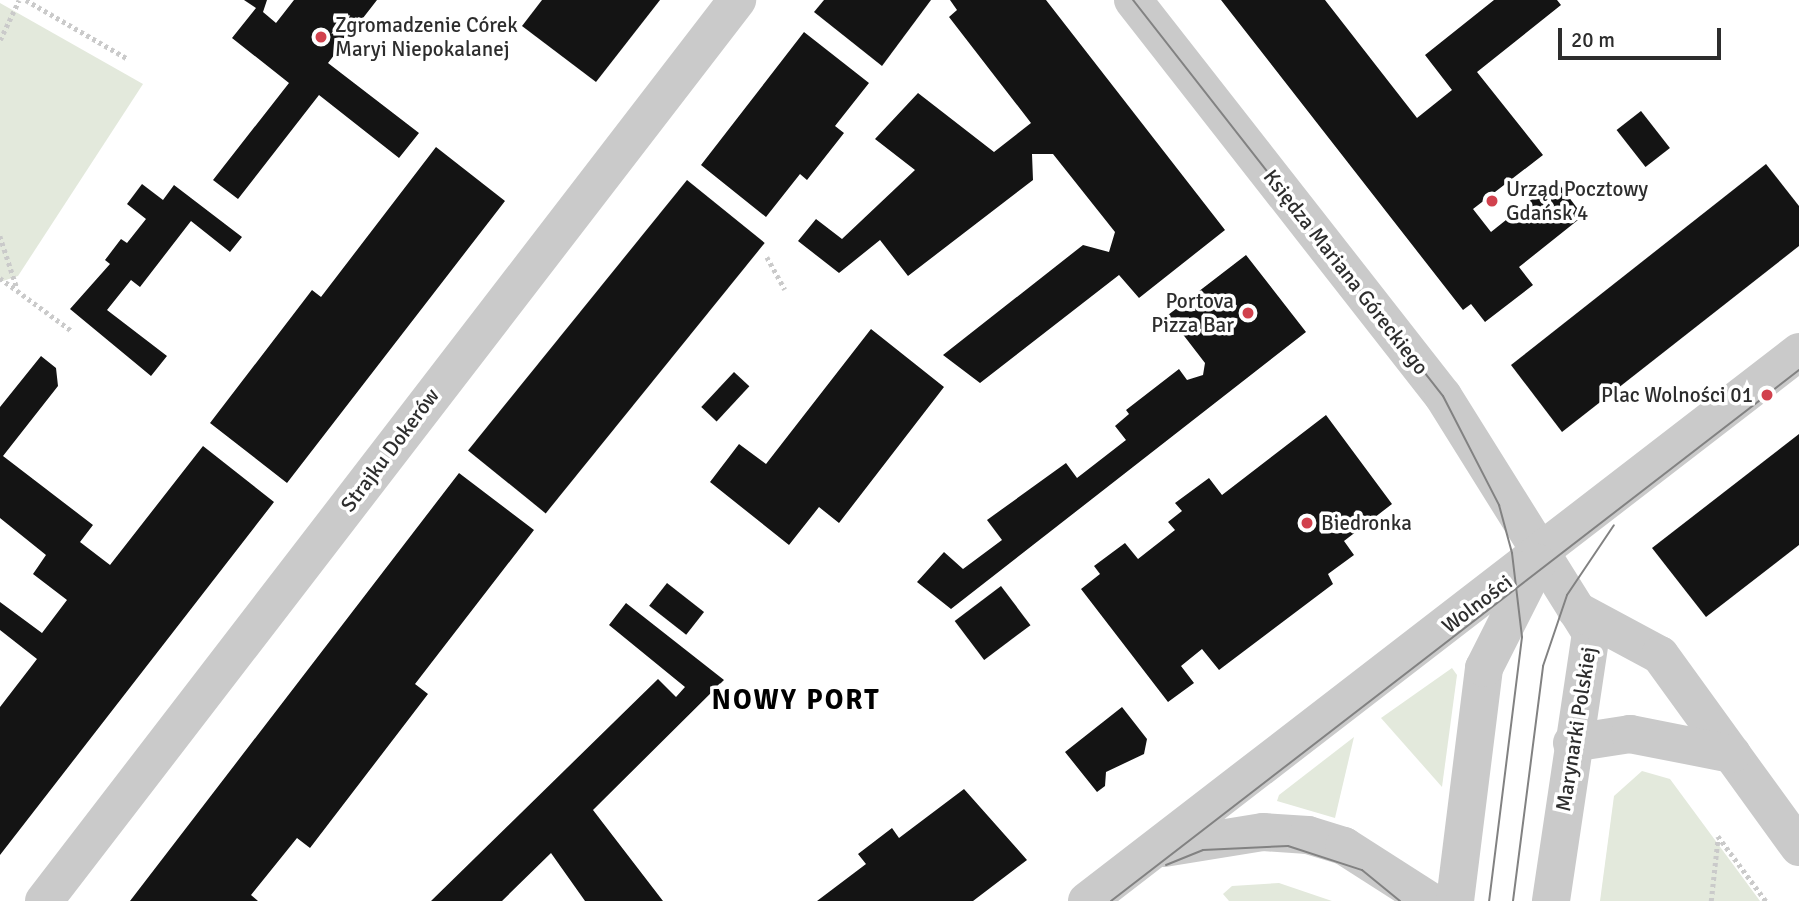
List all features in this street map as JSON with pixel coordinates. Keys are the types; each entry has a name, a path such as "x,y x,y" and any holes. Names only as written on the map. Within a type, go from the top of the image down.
{"street":[{"name":"Strajku Dokerów","path":"44,901 737,0"},
{"name":"Księdza Mariana Góreckiego","path":"1133,0 1443,396 1541,555"},
{"name":"Wolności","path":"1087,901 1541,555 1799,352"},
{"name":"Marynarki Polskiej","path":"1541,555 1591,633 1572,743 1551,901"},
{"path":"1455,901 1485,668 1541,555"},
{"path":"1576,610 1660,655 1799,847"},
{"path":"1572,743 1630,734 1732,754"},
{"name":"Wolności","path":"1152,852 1263,832 1308,835 1344,846 1430,901"}],"path":[{"path":"0,40 19,0"},
{"path":"26,0 128,59"},
{"path":"0,236 17,289"},
{"path":"767,257 785,289"},
{"path":"0,278 72,331"},
{"path":"1711,901 1718,836 1766,901"}],"shaded area":[{"path":"0,3 143,84 18,276 0,282"},
{"path":"1452,668 1457,675 1442,787 1381,718"},
{"path":"1354,737 1335,818 1277,801 1279,795"},
{"path":"1642,771 1670,779 1760,901 1600,901 1614,796"},
{"path":"1279,883 1332,901 1229,901 1223,894 1232,886"}],"building":[{"path":"244,0 267,0 263,12 276,23 294,0 377,0 328,63 419,133 399,158 319,95 238,199 213,180 289,83 232,38 256,8"},
{"path":"542,0 660,0 596,82 522,26"},
{"path":"824,0 931,0 882,66 814,12"},
{"path":"950,0 1046,0 1225,230 1139,298 1119,275 980,383 943,355 1083,245 1109,252 1115,232 1053,154 1032,154 1033,180 908,276 880,240 839,273 798,241 816,219 842,239 915,170 875,139 918,93 994,152 1031,123 949,17 957,10"},
{"path":"1221,0 1325,0 1417,118 1452,90 1425,55 1494,0 1557,0 1561,5 1477,72 1543,155 1473,209 1491,232 1556,180 1583,216 1519,267 1533,285 1485,322 1471,304 1463,310"},
{"path":"804,32 869,83 835,126 844,133 807,180 800,174 766,217 701,165"},
{"path":"1641,111 1670,148 1646,167 1617,130"},
{"path":"436,147 505,201 287,483 210,423 312,290 321,297"},
{"path":"1766,164 1799,206 1799,246 1562,432 1511,365"},
{"path":"687,180 765,243 546,513 468,450"},
{"path":"142,184 163,200 174,185 242,237 230,252 191,221 140,287 131,280 107,310 167,356 151,376 70,309 110,264 105,260 121,239 127,243 146,219 127,204"},
{"path":"1246,255 1306,332 951,609 917,582 944,552 963,569 1002,540 987,520 1066,463 1077,478 1126,440 1115,426 1129,414 1126,410 1179,369 1187,380 1203,375 1205,363 1168,315"},
{"path":"871,329 944,387 839,523 819,507 789,545 710,482 739,444 766,464"},
{"path":"41,356 56,368 58,386 3,456 93,525 80,542 110,565 203,446 274,502 0,855 0,707 37,659 0,630 0,602 42,633 67,600 33,574 46,555 0,518 0,407"},
{"path":"734,372 749,386 717,421 701,407"},
{"path":"1326,415 1392,504 1344,541 1354,555 1328,574 1333,584 1219,670 1202,649 1181,666 1194,683 1168,702 1081,589 1100,574 1094,566 1125,543 1138,559 1175,530 1168,522 1182,511 1175,503 1209,478 1222,495"},
{"path":"1799,434 1799,545 1706,617 1652,548"},
{"path":"459,473 534,530 415,684 428,694 310,848 297,838 251,895 258,901 130,901"},
{"path":"667,583 704,612 686,635 649,606"},
{"path":"1001,586 1030,625 984,660 955,621"},
{"path":"626,603 724,680 593,810 663,901 585,901 551,853 502,901 431,901 658,679 676,697 685,687 609,625"},
{"path":"1122,707 1147,739 1144,754 1106,772 1105,786 1097,792 1065,752"},
{"path":"964,789 1027,860 973,901 817,901 866,864 858,854 892,828 899,838"}],"tram line":[{"path":"1133,0 1443,396 1499,505 1512,553 1522,637 1489,901"},
{"path":"1111,901 1799,370"},
{"path":"1513,901 1543,666 1567,595 1614,525"},
{"path":"1166,865 1203,850 1288,846 1362,870 1400,901"}],"place":[{"name":"Zgromadzenie Córek Maryi Niepokalanej","path":"321,37"},
{"name":"Urząd Pocztowy Gdańsk 4","path":"1492,201"},
{"name":"Portova Pizza Bar","path":"1248,313"},
{"name":"Plac Wolności 01","path":"1767,395"},
{"name":"Biedronka","path":"1307,523"}],"district":[{"name":"NOWY PORT","path":"796,700"}]}
